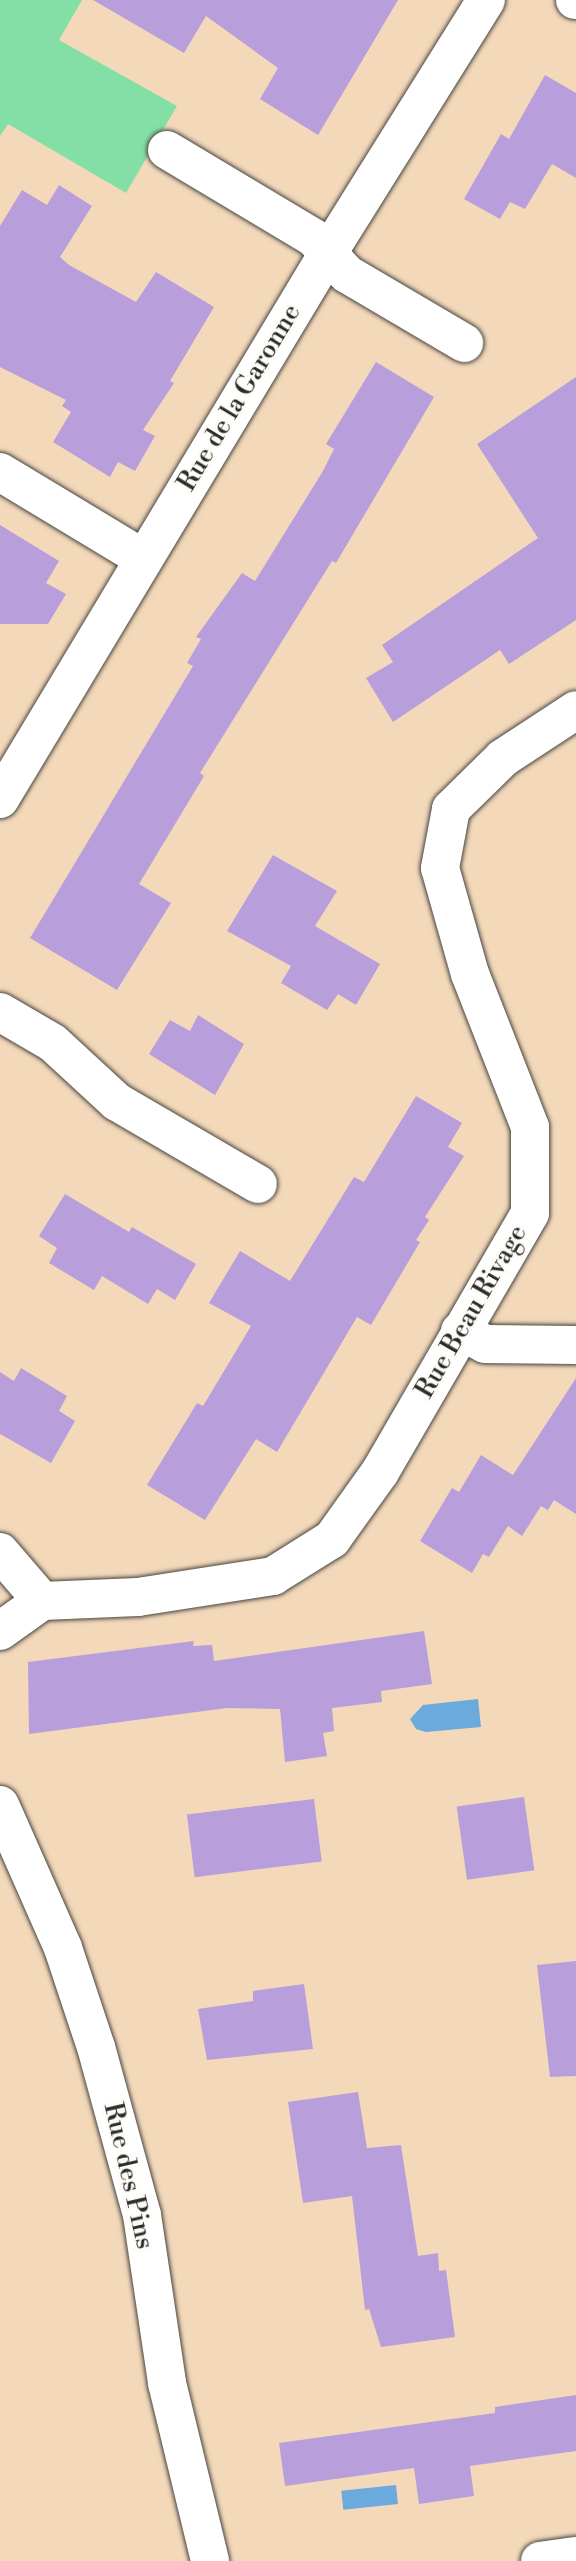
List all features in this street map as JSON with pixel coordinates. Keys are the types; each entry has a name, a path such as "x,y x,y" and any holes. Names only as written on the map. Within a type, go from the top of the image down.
{"street":[{"name":"Rue de la Garonne","path":"0,799 328,253 486,0"},
{"path":"167,150 314,238 347,274 464,343"},
{"path":"0,472 144,559"},
{"name":"Rue Beau Rivage","path":"42,1601 138,1597 272,1576 332,1539 380,1472 530,1213 530,1127 470,974 440,868 452,809 503,758 576,710"},
{"path":"0,1012 53,1043 117,1102 258,1184"},
{"path":"460,1331 485,1344 576,1345"},
{"path":"0,1552 42,1601 0,1631"},
{"name":"Rue des Pins","path":"0,1805 63,1948 96,2047 142,2215 167,2383 211,2561"},
{"path":"540,2561 576,2556"}],"green space":[{"path":"0,0 82,0 59,40 177,106 126,193 8,124 0,136"}],"water":[{"path":"478,1699 481,1727 426,1732 416,1729 410,1719 423,1705"},
{"path":"396,2485 398,2504 343,2510 341,2491"}],"building":[{"path":"93,0 398,0 318,135 260,99 278,68 206,16 184,53"},
{"path":"545,75 576,93 576,178 552,164 525,209 510,202 500,219 464,199 501,134 509,139"},
{"path":"59,185 92,206 60,257 69,265 136,302 156,272 214,307 170,381 174,383 143,430 155,436 135,471 118,462 110,477 53,442 71,412 62,406 66,400 0,367 0,226 22,190 47,205"},
{"path":"376,362 434,397 336,563 332,561 200,773 204,776 139,884 171,903 117,990 30,938 193,666 187,663 201,639 196,637 242,573 255,581 323,471 334,449 326,444"},
{"path":"576,377 576,620 509,664 500,650 393,722 366,678 393,662 382,645 538,538 477,444"},
{"path":"0,525 59,561 46,583 66,594 48,624 0,624"},
{"path":"273,855 337,891 315,926 380,964 356,1005 338,994 327,1010 281,983 291,966 227,931"},
{"path":"198,1015 244,1044 215,1095 149,1054 170,1020 190,1031"},
{"path":"416,1096 462,1123 448,1147 464,1156 425,1217 429,1220 416,1240 420,1242 371,1325 357,1317 277,1452 256,1439 205,1520 147,1485 197,1403 203,1406 251,1326 209,1303 240,1251 290,1281 354,1177 364,1182"},
{"path":"65,1194 129,1232 132,1227 196,1264 175,1300 157,1289 148,1304 102,1276 94,1290 49,1263 57,1248 39,1236"},
{"path":"21,1368 67,1396 59,1411 75,1421 51,1463 0,1434 0,1372 14,1381"},
{"path":"576,1378 576,1514 554,1500 548,1510 541,1506 522,1536 508,1526 489,1557 483,1554 472,1573 420,1541 452,1488 459,1492 481,1455 513,1475"},
{"path":"424,1631 432,1684 381,1691 382,1702 332,1708 334,1731 323,1733 327,1756 285,1762 280,1709 227,1708 29,1734 28,1662 194,1641 193,1646 212,1645 214,1661"},
{"path":"524,1797 534,1870 467,1880 457,1806"},
{"path":"314,1799 322,1862 195,1877 187,1815"},
{"path":"576,1961 576,2076 550,2077 537,1965"},
{"path":"304,1984 313,2049 207,2060 198,2009 253,2001 253,1991"},
{"path":"358,2092 367,2148 401,2145 418,2256 438,2253 439,2271 446,2270 455,2337 381,2347 369,2309 365,2310 352,2196 303,2203 288,2102"},
{"path":"576,2395 576,2451 470,2466 474,2496 419,2504 414,2468 285,2486 279,2443 495,2413 495,2407"}]}
